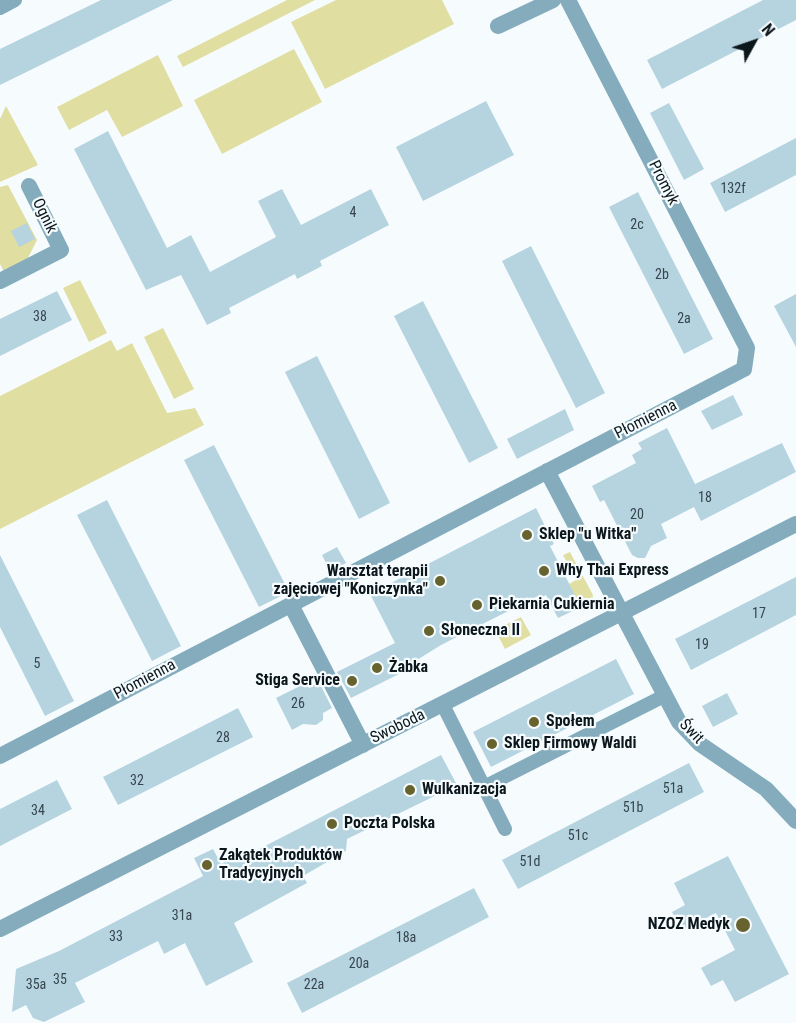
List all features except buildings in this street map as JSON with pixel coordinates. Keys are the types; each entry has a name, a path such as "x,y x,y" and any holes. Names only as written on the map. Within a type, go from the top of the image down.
{"street":[{"path":"498,26 553,0"},
{"name":"Promyk","path":"568,0 747,348 744,369"},
{"name":"Ognik","path":"0,281 60,250 29,186"},
{"name":"Płomienna","path":"0,756 744,369"},
{"path":"547,471 621,614"},
{"name":"Swoboda","path":"0,929 796,524"},
{"path":"291,605 363,745"},
{"name":"Świt","path":"621,614 679,722 700,744 766,789 796,821"}],"lane":[{"path":"0,8 15,0"},
{"path":"484,788 664,696"},
{"path":"443,705 505,829"}],"shaded area":[{"path":"287,0 315,0 183,67 177,56"},
{"path":"336,0 442,0 454,24 325,89 291,22"},
{"path":"294,49 322,102 222,154 194,100"},
{"path":"158,55 183,106 122,137 107,110 69,130 57,107"},
{"path":"6,106 38,165 0,182 0,119"},
{"path":"8,185 37,240 28,258 4,272 0,264 0,187"},
{"path":"80,280 107,333 89,342 63,288"},
{"path":"163,328 194,389 174,399 144,337"},
{"path":"111,340 117,351 132,343 167,413 195,408 204,425 0,529 0,396"},
{"path":"570,552 593,595 592,603 582,609 569,584 576,580 563,555"},
{"path":"521,617 531,635 505,649 495,630"}],"place":[{"name":"Sklep \"u Witka\"","path":"527,535"},
{"name":"Why Thai Express","path":"544,571"},
{"name":"Warsztat terapii zajęciowej \"Koniczynka\"","path":"440,581"},
{"name":"Piekarnia Cukiernia","path":"477,605"},
{"name":"Słoneczna II","path":"429,631"},
{"name":"Żabka","path":"377,668"},
{"name":"Stiga Service","path":"352,681"},
{"name":"Społem","path":"534,722"},
{"name":"Sklep Firmowy Waldi","path":"492,744"},
{"name":"Wulkanizacja","path":"410,790"},
{"name":"Poczta Polska","path":"332,824"},
{"name":"Zakątek Produktów Tradycyjnych","path":"207,865"},
{"name":"NZOZ Medyk","path":"743,925"}]}
